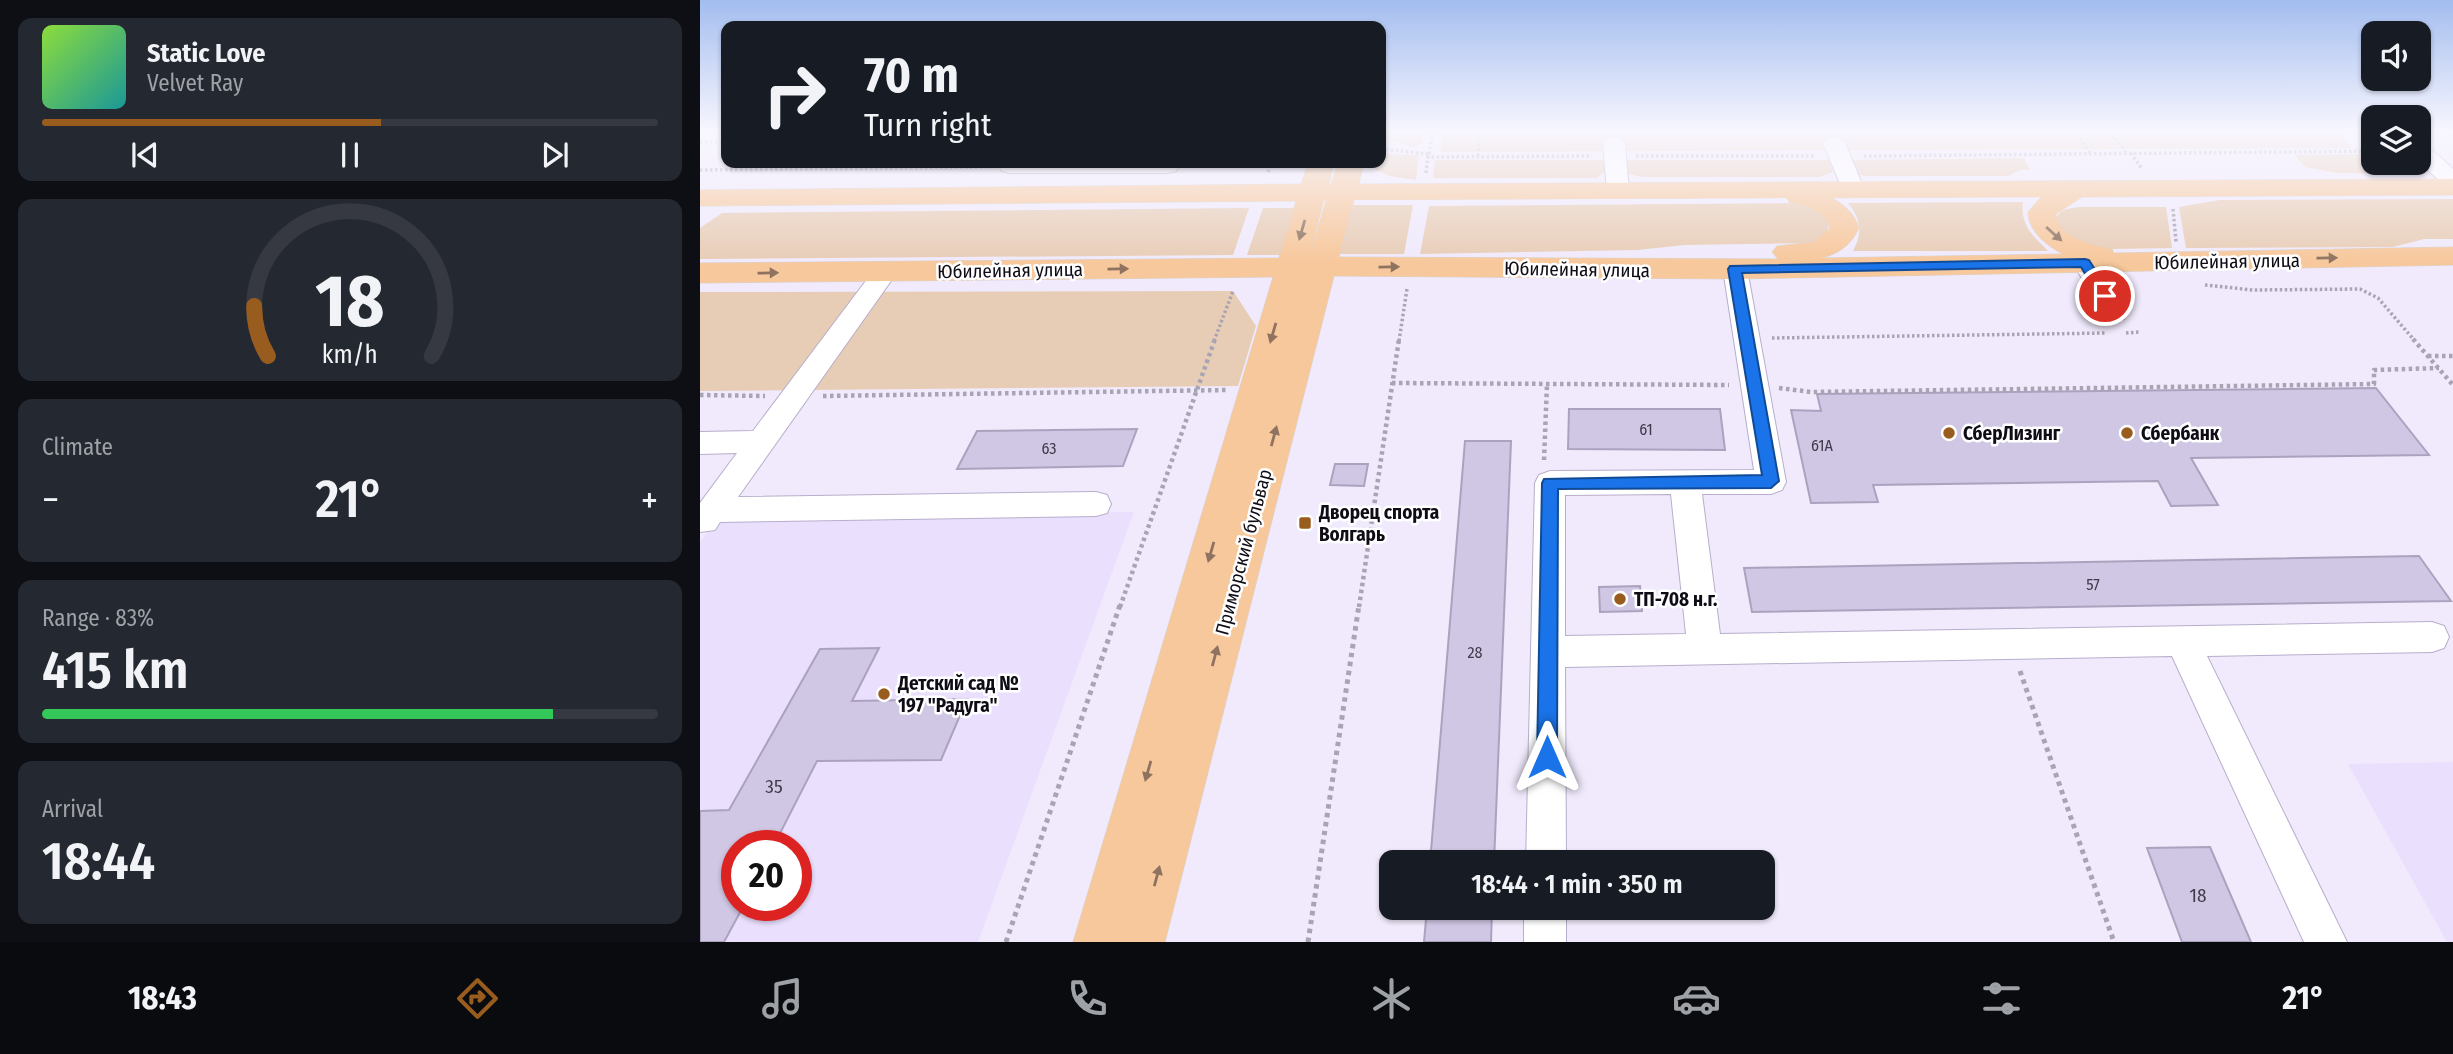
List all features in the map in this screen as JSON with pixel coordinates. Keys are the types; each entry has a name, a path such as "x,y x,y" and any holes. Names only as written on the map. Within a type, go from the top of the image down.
{"main road":[{"path":"1323,174 1327,192"},
{"path":"1099,942 1327,192 1342,174"},
{"path":"700,198 2453,187"},
{"path":"2076,189 2052,202 2042,212 2046,228 2072,247 2137,262"},
{"path":"1626,270 1703,253 1810,252 1829,246 1839,237 1844,227 1840,214 1824,202 1760,191"},
{"path":"700,218 730,205 756,198"},
{"path":"2420,256 2453,248"},
{"name":"Юбилейная улица","path":"700,273 1306,268 1735,269 2453,256"},
{"name":"Приморский бульвар","path":"1139,942 1306,268"}],"street":[{"path":"1616,174 1618,191"},
{"path":"1847,174 1854,191"},
{"path":"2085,263 2115,313"},
{"path":"1546,850 1550,483 1771,481 1735,269"},
{"path":"709,507 761,442 886,271"},
{"path":"700,443 761,442"},
{"path":"1685,482 1705,649"},
{"path":"709,507 1096,504"},
{"path":"1548,652 2432,637"},
{"path":"2182,641 2326,942"},
{"path":"1545,920 1545,942"}],"path":[{"path":"1425,180 1426,174"},
{"path":"1308,942 1407,287"},
{"path":"1006,942 1195,390 1233,291"},
{"path":"1747,339 2140,332"},
{"path":"2453,356 2428,356 2453,385"},
{"path":"1392,383 1755,385 1811,393 2374,384 2374,370 2439,368"},
{"path":"700,395 794,397 1230,390"},
{"path":"2010,644 2114,942"}],"shaded area":[{"path":"1385,174 1417,174 1416,180"},
{"path":"1433,174 1602,174 1596,178 1433,178"},
{"path":"1629,174 1828,174 1819,177 1642,177"},
{"path":"1857,174 2012,174 2008,176"},
{"path":"2453,199 2453,239 2424,239 2393,247 2186,248 2179,207 2220,200"},
{"path":"2023,202 2026,224 2048,251 1853,251 1859,226 1848,203"},
{"path":"1798,203 1818,210 1828,220 1825,234 1810,243 1684,245 1638,250 1420,254 1429,206"},
{"path":"1344,205 1413,205 1404,254 1331,254"},
{"path":"2078,207 2166,207 2172,248 2110,249 2064,236 2057,216 2064,210"},
{"path":"1249,208 1233,255 700,259 700,228 722,213"},
{"path":"1263,208 1298,208 1285,255 1247,255"},
{"path":"1233,291 1256,326 1238,386 700,391 700,292"},
{"name":"Детский сад № 197 \"Радуга\"","path":"1134,512 978,942 700,942 700,542 719,515"},
{"path":"2453,762 2453,942 2447,942 2348,764"}],"building":[{"name":"Сбербанк","path":"2376,388 2429,455 2191,458 2218,505 2171,506 2158,481 1873,485 1878,502 1811,503 1791,410 1821,411 1817,394"},
{"path":"1569,409 1720,409 1725,450 1568,449"},
{"path":"1137,429 1123,466 957,469 977,431"},
{"path":"1465,441 1511,441 1495,850 1431,850"},
{"path":"1335,464 1368,464 1364,486 1330,485"},
{"path":"2419,556 2451,601 1752,612 1744,568"},
{"name":"ТП-708 н.г.","path":"1640,586 1642,611 1600,612 1599,587"},
{"path":"879,648 852,701 967,699 941,760 817,761 782,830 721,830 721,921 735,921 724,942 700,942 700,811 729,810 820,649"},
{"path":"2210,847 2251,942 2182,942 2147,848"},
{"path":"1426,920 1492,920 1491,942 1424,942"}],"place":[{"name":"СберЛизинг","path":"1949,433"},
{"name":"Сбербанк","path":"2127,433"},
{"name":"Дворец спорта Волгарь","path":"1305,523"},
{"name":"ТП-708 н.г.","path":"1620,599"},
{"name":"Детский сад № 197 \"Радуга\"","path":"884,694"}],"route":[{"path":"1547,757 1550,483 1771,481 1735,269 2085,263 2105,296"}]}
